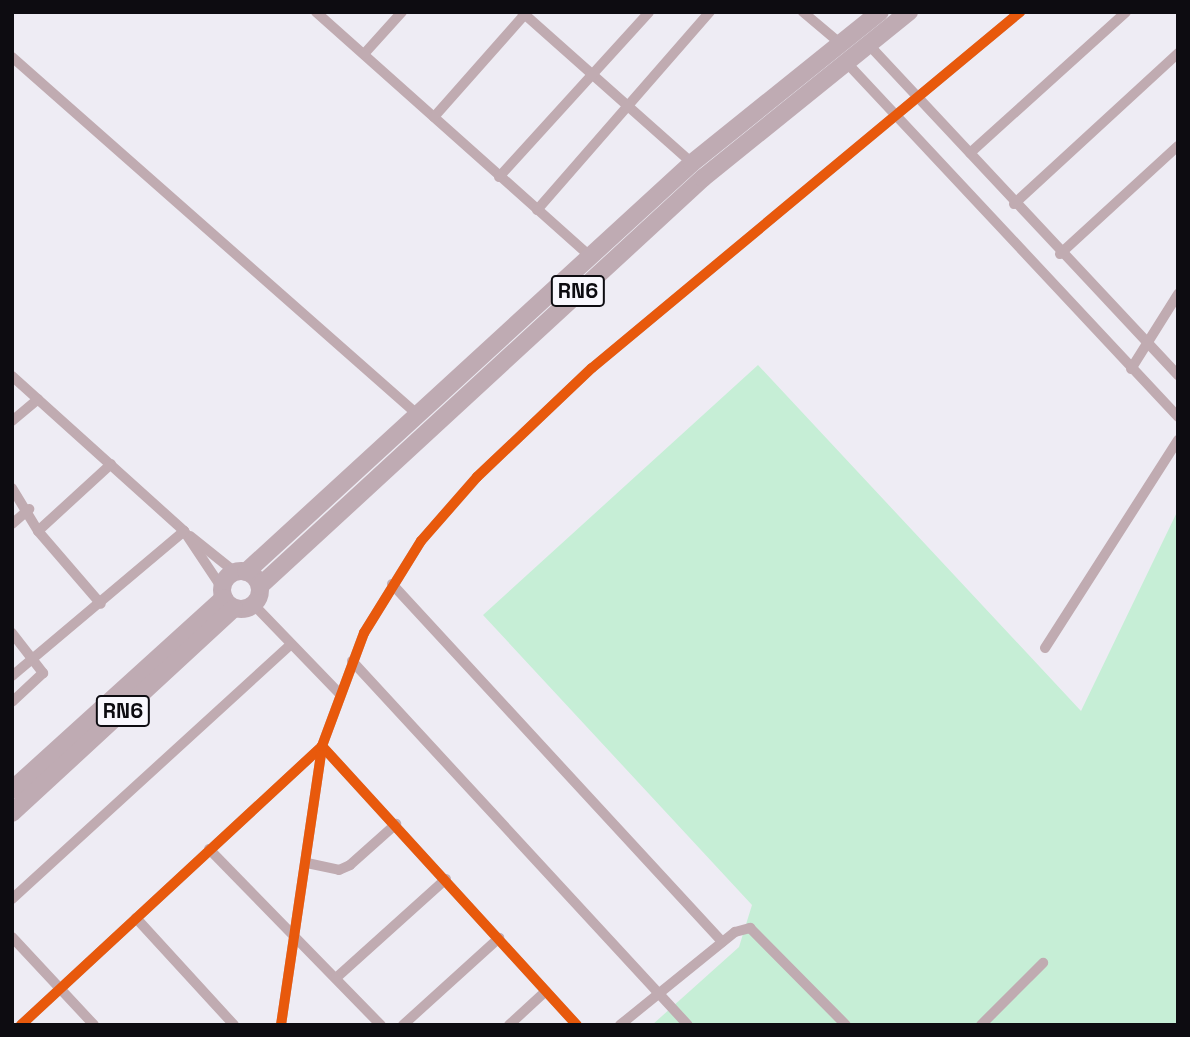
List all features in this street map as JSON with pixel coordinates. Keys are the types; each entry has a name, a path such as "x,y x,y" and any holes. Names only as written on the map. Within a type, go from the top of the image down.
{"main road":[{"name":"RN6","path":"12,813 227,598 241,572 418,415 692,163 880,12"},
{"name":"RN6","path":"254,605 260,586 682,195 909,12"},
{"path":"241,572 260,586"},
{"name":"RN6","path":"12,790 227,598"},
{"path":"227,598 254,605"}],"street":[{"path":"316,12 590,256"},
{"path":"364,54 402,12"},
{"path":"499,177 649,12"},
{"path":"537,210 710,12"},
{"path":"803,12 841,44"},
{"path":"281,1025 297,940 322,746 352,661 392,584 421,541 526,429 704,270 897,116 1020,12"},
{"path":"970,153 1126,12"},
{"path":"434,117 524,13 692,163"},
{"path":"869,44 1060,254 1178,375"},
{"path":"1014,204 1178,53"},
{"path":"12,57 418,415"},
{"path":"846,62 1178,418"},
{"path":"1060,254 1178,146"},
{"path":"1131,369 1149,347 1178,294"},
{"path":"12,376 185,533 241,572"},
{"path":"12,421 38,399"},
{"path":"1045,648 1178,440"},
{"path":"38,531 111,464"},
{"path":"12,488 29,509 38,531 101,604"},
{"path":"12,524 29,509"},
{"path":"185,533 227,598"},
{"path":"12,676 185,533"},
{"path":"392,584 722,942"},
{"path":"254,605 339,693"},
{"path":"12,633 34,657 41,677 12,702"},
{"path":"12,899 291,644"},
{"path":"352,661 688,1025"},
{"path":"322,746 397,824 577,1025"},
{"path":"21,1025 322,746"},
{"path":"307,863 339,870 350,866 397,824"},
{"path":"209,849 381,1025"},
{"path":"335,978 446,879"},
{"path":"136,918 233,1025"},
{"path":"620,1025 722,942 742,929 758,933 846,1025"},
{"path":"12,937 94,1025"},
{"path":"404,1025 499,939"},
{"path":"981,1025 1043,962"},
{"path":"509,1025 546,991"}],"green space":[{"path":"758,365 1081,711 1178,510 1178,1025 652,1025 739,947 752,905 483,615"}],"cycle path":[{"path":"281,1025 322,746 364,633 421,541 477,477 592,368 1020,12"},
{"path":"21,1025 322,746 577,1025"}]}
